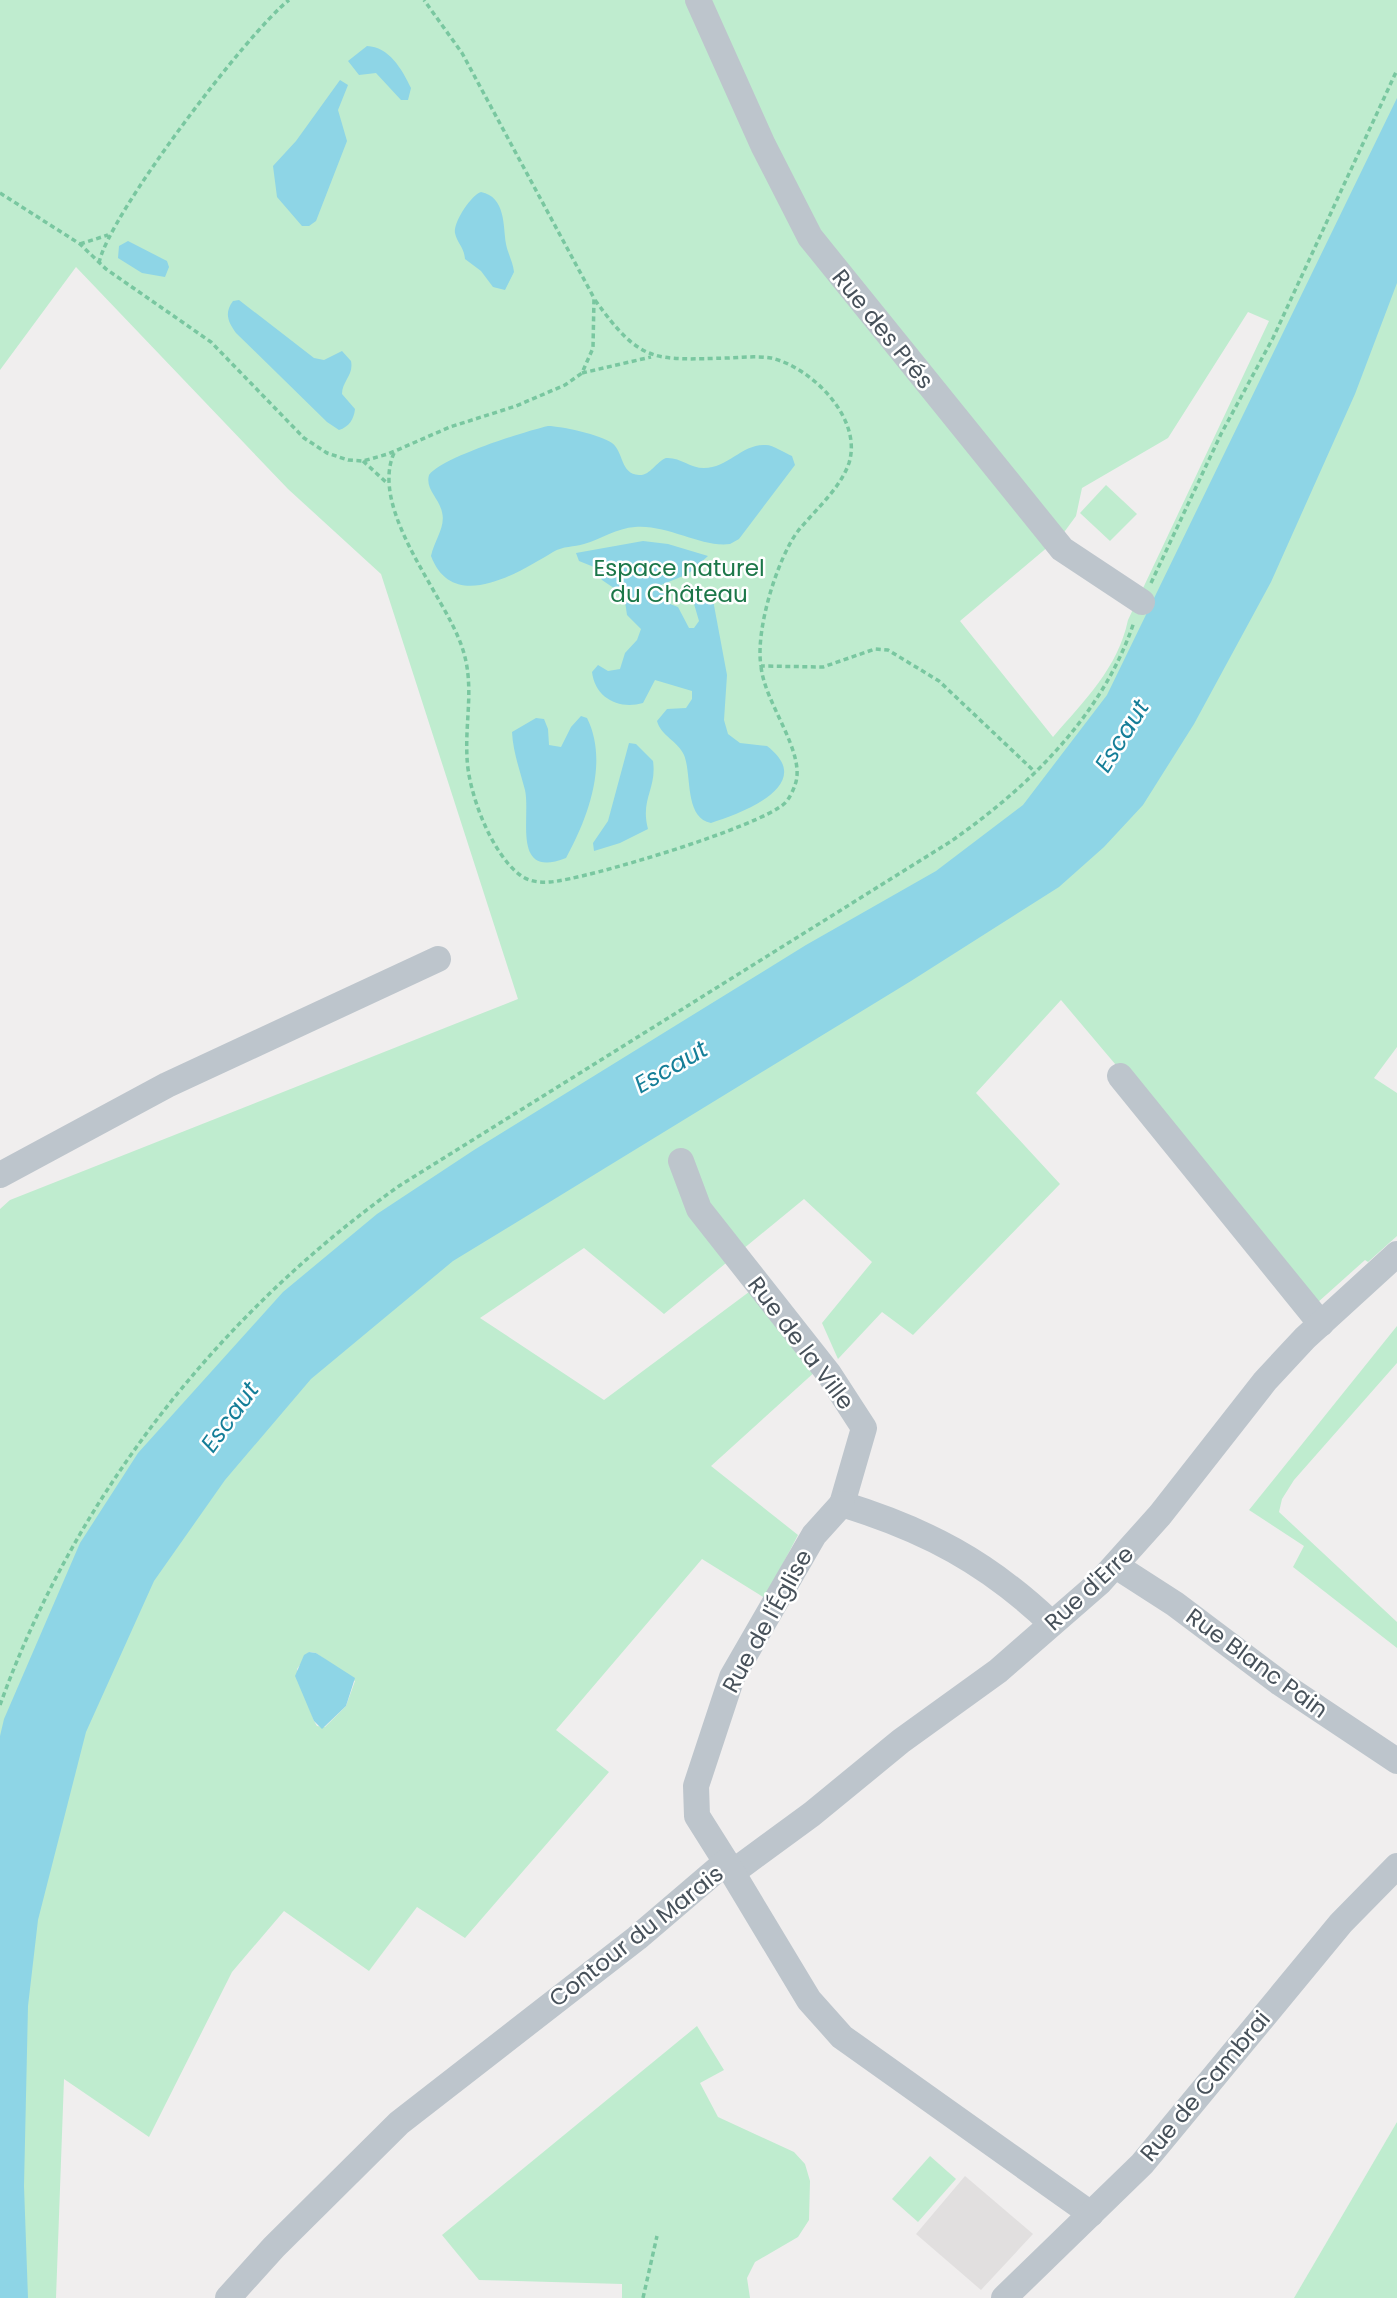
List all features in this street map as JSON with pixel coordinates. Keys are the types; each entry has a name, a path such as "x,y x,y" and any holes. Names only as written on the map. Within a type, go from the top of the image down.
{"street":[{"name":"Rue des Prés","path":"698,0 763,145 810,237 1062,549 1142,602"},
{"path":"0,1175 167,1085 438,959"},
{"path":"1120,1076 1321,1324"},
{"name":"Rue de la Ville","path":"681,1161 699,1209 829,1374 864,1428 842,1504"},
{"name":"Rue d'Erre","path":"729,1867 812,1814 901,1741 998,1671 1116,1566 1160,1515 1240,1409 1321,1324 1397,1254"},
{"path":"842,1504 901,1522 964,1555 1014,1587 1052,1623"},
{"name":"Rue de l'Église","path":"729,1867 697,1816 696,1786 732,1677 814,1535 842,1504"},
{"name":"Rue Blanc Pain","path":"1116,1566 1175,1604 1280,1683 1397,1761"},
{"name":"Rue de Cambrai","path":"1004,2298 1142,2164 1341,1923 1397,1866"},
{"name":"Contour du Marais","path":"228,2298 274,2247 399,2123 729,1867 809,2000 842,2037 1091,2214"}],"path":[{"path":"99,263 108,235 182,127 263,24 289,0"},
{"path":"424,0 462,53 594,298 636,348 653,357"},
{"path":"0,1706 35,1620 113,1480 223,1340 307,1258 355,1218 421,1172 950,842 991,813 1035,772 1108,683 1142,602 1221,434 1273,338 1397,71"},
{"path":"0,193 80,244 99,263 219,349 279,414 317,449 335,457 363,461 395,452 450,427 544,396 582,373 653,357 680,360 766,357 785,362 817,383 845,423 850,441 850,460 841,480 789,546 762,620 758,652 764,690 789,740 797,767 797,781 785,803 736,828 584,875 551,882 526,879 500,853 480,811 467,759 472,695 468,664 456,631 412,553 388,484 363,461"},
{"path":"80,244 108,235"},
{"path":"582,373 593,348 594,298"},
{"path":"388,484 395,452"},
{"path":"761,666 824,667 875,649 888,650 939,681 1035,772"},
{"path":"643,2298 657,2236"}],"shaded area":[{"path":"965,2176 1033,2234 981,2290 916,2234"}],"green space":[{"name":"Espace naturel du Château","path":"0,0 1397,0 1397,1047 1374,1078 1397,1093 1397,1236 1368,1262 1365,1260 1317,1303 1061,1000 976,1093 1060,1184 913,1335 882,1312 838,1359 822,1323 872,1262 804,1199 664,1314 584,1248 480,1318 604,1400 753,1289 817,1370 711,1466 798,1535 765,1598 702,1559 556,1730 609,1772 465,1938 417,1907 369,1971 284,1911 232,1972 149,2137 64,2079 56,2298 0,2298 0,1209 10,1200 518,999 381,574 288,489 76,267 0,370","holes":["1248,312 1269,321 1128,620 1108,669 1053,737 960,621 1062,535 1076,516 1082,488 1168,438","309,1652 316,1653 355,1681 346,1706 325,1727 317,1726 314,1721 297,1669"]},
{"path":"1106,485 1137,514 1110,541 1080,513"},
{"path":"1397,1326 1397,1363 1294,1480 1282,1499 1279,1512 1397,1622 1397,1648 1293,1567 1304,1546 1249,1510"},
{"path":"697,2026 724,2070 700,2083 718,2117 794,2152 805,2164 810,2181 809,2220 798,2237 755,2262 747,2278 750,2298 622,2298 622,2284 479,2280 442,2235"},
{"path":"1397,2122 1397,2298 1294,2298"},
{"path":"930,2156 956,2179 918,2222 892,2199"}],"water":[{"path":"367,46 382,50 399,67 411,88 408,100 401,100 376,73 359,75 348,61"},
{"path":"340,80 348,85 338,110 347,141 316,221 309,226 302,226 277,197 273,166 296,141"},
{"name":"Escaut","path":"1397,98 1397,283 1355,394 1271,582 1194,724 1143,805 1104,847 1059,887 911,981 453,1261 311,1379 225,1480 154,1581 86,1732 38,1920 28,2006 24,2186 28,2298 0,2298 0,1736 4,1719 80,1543 138,1453 283,1292 377,1214 474,1150 806,945 936,871 1023,805 1107,695"},
{"path":"481,192 495,200 502,213 506,244 514,272 505,290 493,287 481,271 465,259 455,233 463,210 472,198"},
{"path":"128,241 167,261 169,267 165,277 142,273 118,258 119,246"},
{"path":"239,300 314,358 324,360 342,351 351,361 351,370 342,394 355,409 348,425 339,430 327,422 236,333 228,313 233,301"},
{"path":"548,426 607,440 616,447 628,471 639,475 643,475 666,458 699,468 713,467 758,445 772,446 792,456 795,465 739,539 730,544 708,543 659,529 635,527 557,550 522,570 487,584 470,586 454,583 441,573 431,556 443,518 429,485 429,475 466,453"},
{"path":"643,541 668,544 708,556 688,574 661,585 659,589 671,594 665,602 678,607 689,628 694,628 699,621 692,597 706,591 713,600 727,675 724,720 728,734 740,743 767,746 781,760 784,773 780,785 770,795 756,805 711,823 702,819 693,804 684,755 662,731 657,721 667,709 686,708 692,699 692,691 655,680 643,703 625,705 603,695 594,681 592,672 598,665 608,671 620,669 625,653 637,640 641,629 627,615 624,595 602,580 594,567 579,561 576,553"},
{"path":"581,716 587,718 596,753 596,771 588,808 566,858 549,863 537,860 530,853 527,842 525,790 512,732 536,718 544,719 549,745 561,747 571,727"},
{"path":"629,743 636,744 653,761 653,779 646,810 648,829 620,843 594,851 593,843 608,821"},
{"path":"309,1652 316,1653 355,1678 346,1706 322,1729 314,1721 295,1676 304,1655"}]}
